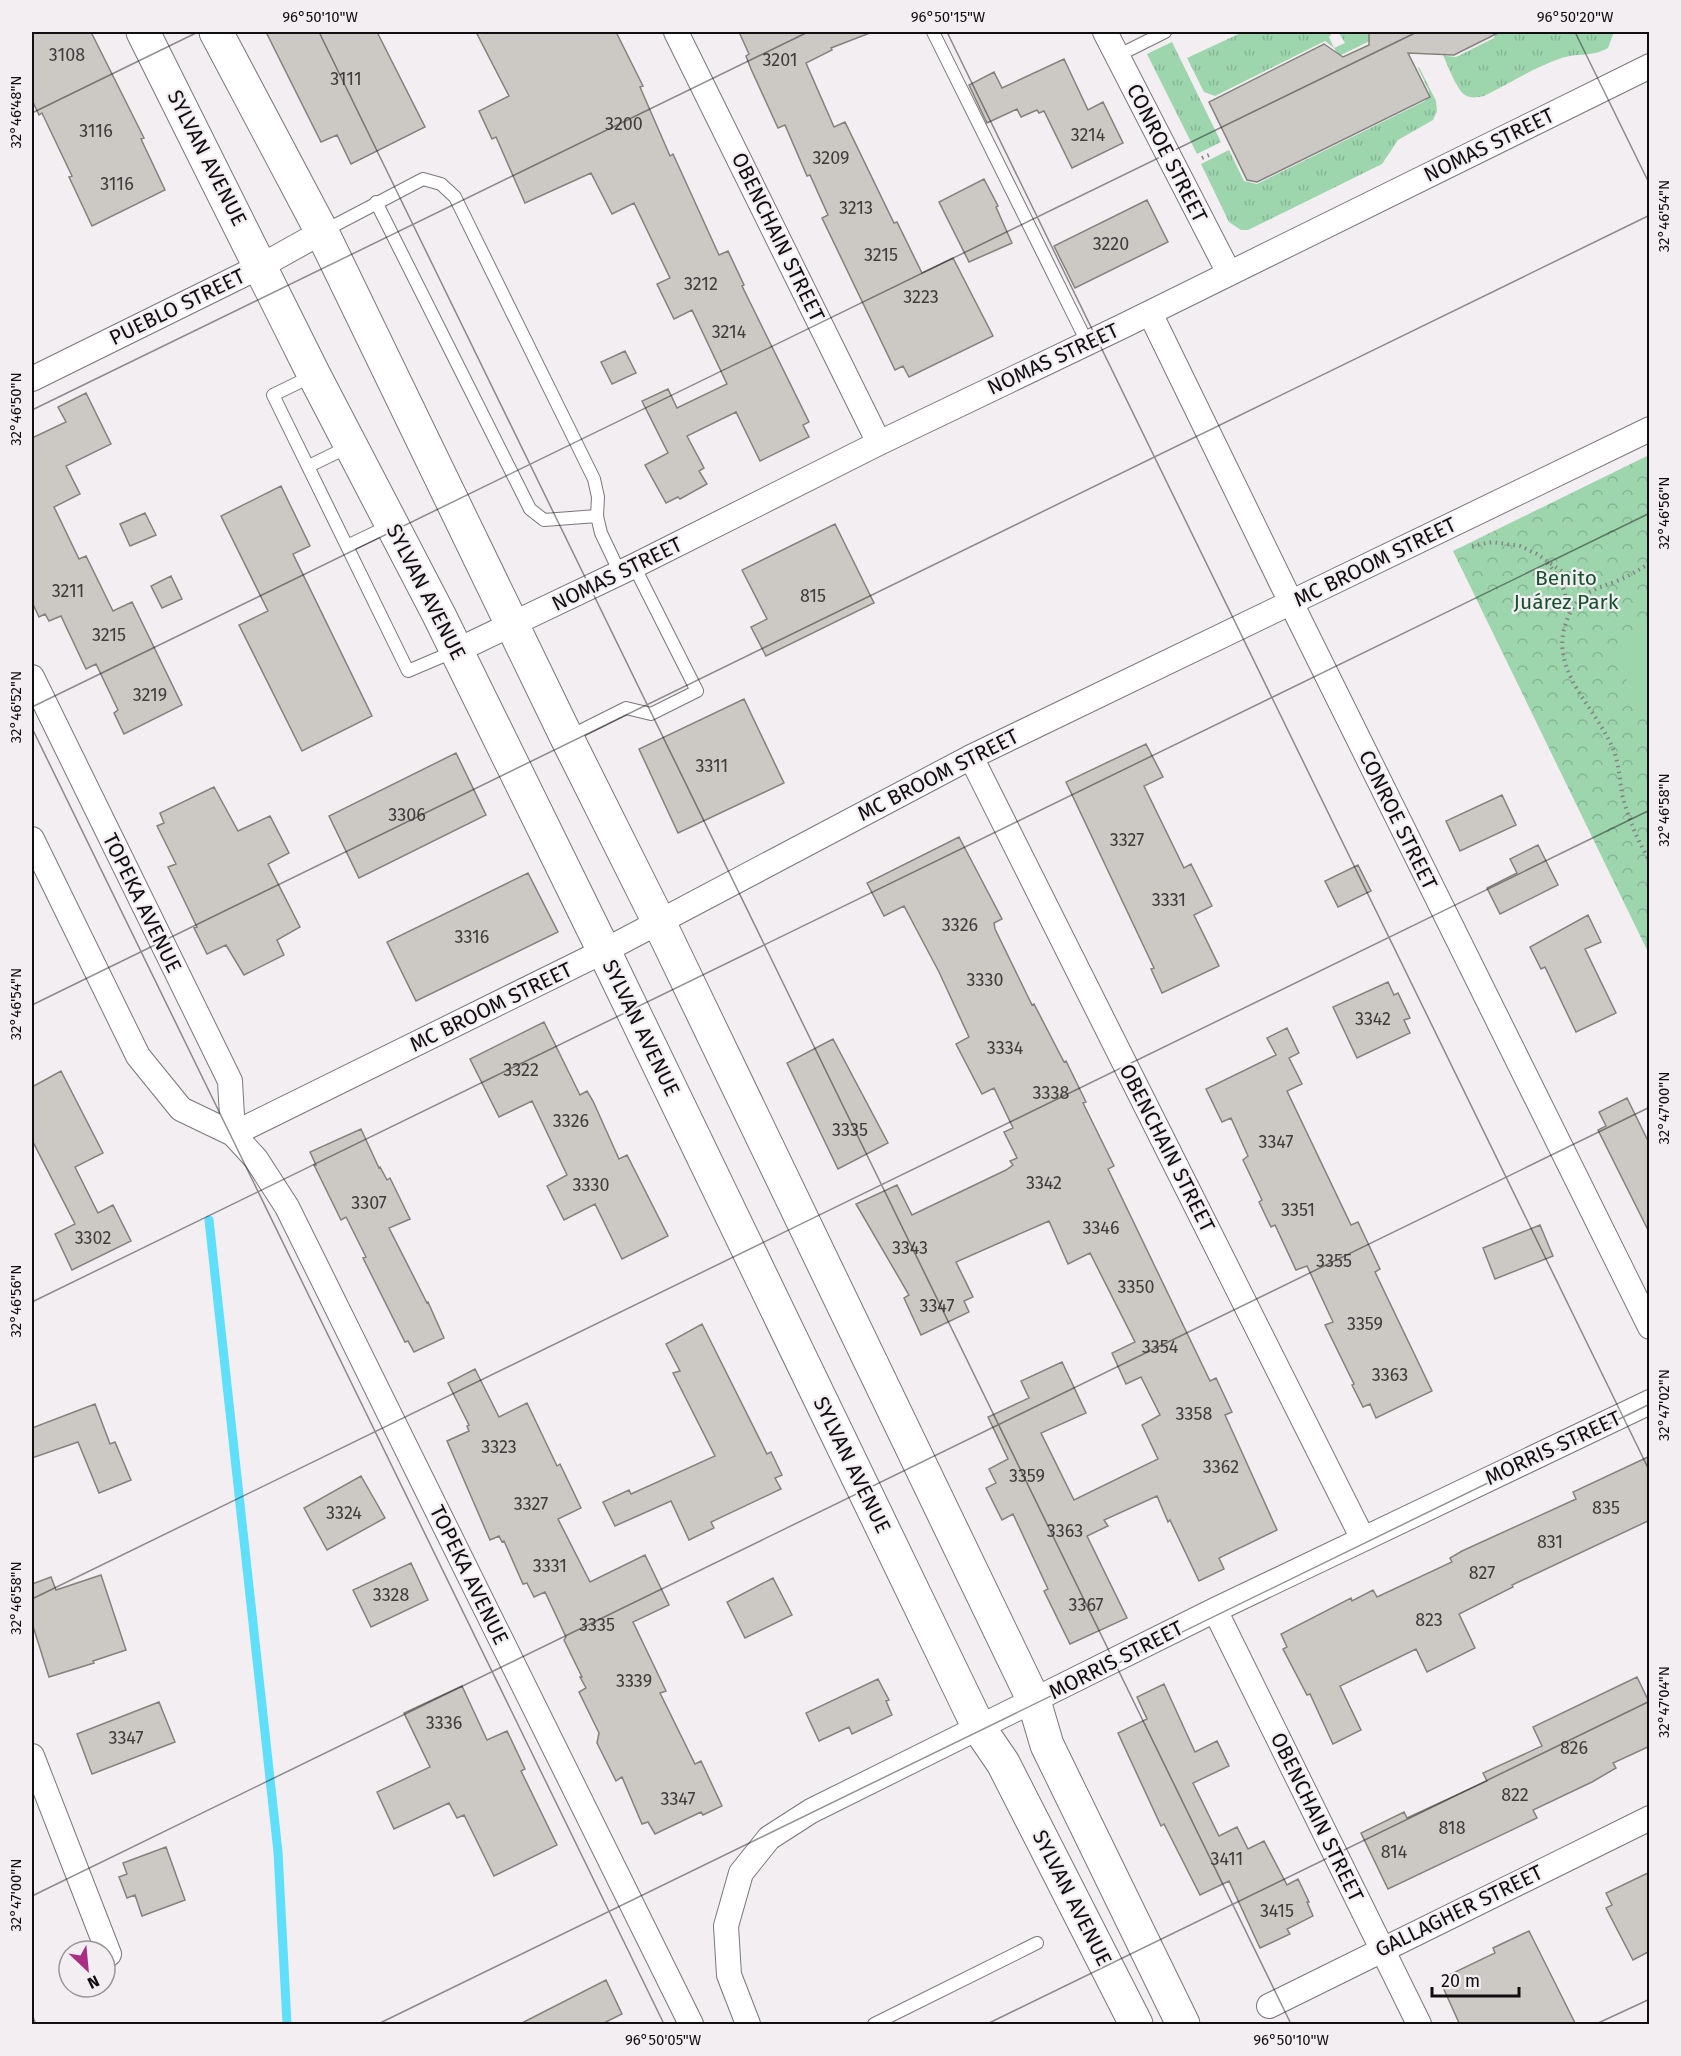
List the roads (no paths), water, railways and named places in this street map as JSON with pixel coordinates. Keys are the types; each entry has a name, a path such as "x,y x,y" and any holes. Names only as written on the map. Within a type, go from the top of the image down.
{"main road":[{"name":"SYLVAN AVENUE","path":"143,32 314,375 456,651 604,951 979,1728 1003,1763 1136,2025"},
{"name":"SYLVAN AVENUE","path":"216,32 322,232 567,738 658,920 1034,1701 1047,1745 1183,2025"}],"street":[{"name":"OBENCHAIN STREET","path":"676,32 879,443"},
{"name":"CONROE STREET","path":"1105,32 1229,273"},
{"name":"NOMAS STREET","path":"456,651 627,570 879,443 1150,313 1650,66"},
{"name":"PUEBLO STREET","path":"32,379 261,266 322,232"},
{"name":"CONROE STREET","path":"1150,313 1650,1327"},
{"name":"MC BROOM STREET","path":"233,1134 604,951 658,920 971,757 1650,429"},
{"name":"TOPEKA AVENUE","path":"32,677 230,1081 233,1134"},
{"name":"OBENCHAIN STREET","path":"971,757 1363,1539"},
{"name":"TOPEKA AVENUE","path":"32,839 138,1056 181,1109 233,1134 256,1159 287,1207 691,2025"},
{"name":"MORRIS STREET","path":"747,2025 729,1975 726,1926 741,1874 769,1838 811,1811 1215,1610 1650,1402"},
{"name":"OBENCHAIN STREET","path":"1215,1610 1419,2025"},
{"path":"32,1756 103,1939"},
{"name":"GALLAGHER STREET","path":"1269,2006 1650,1818"}],"lane":[{"path":"933,32 1087,342"},
{"path":"1117,56 1165,32"},
{"path":"322,232 423,179 441,184 454,196 594,479 601,533 627,570 697,692 651,714 626,708 567,738"},
{"path":"376,202 530,509 544,520 597,516"},
{"path":"314,375 273,395 408,671 456,651"},
{"path":"309,466 351,446"},
{"path":"347,546 392,524"},
{"path":"874,2025 1037,1943"}],"waterway":[{"path":"209,1220 278,1852 287,2024"}],"park label":[{"name":"Benito Juárez Park","path":"1566,590"}]}
